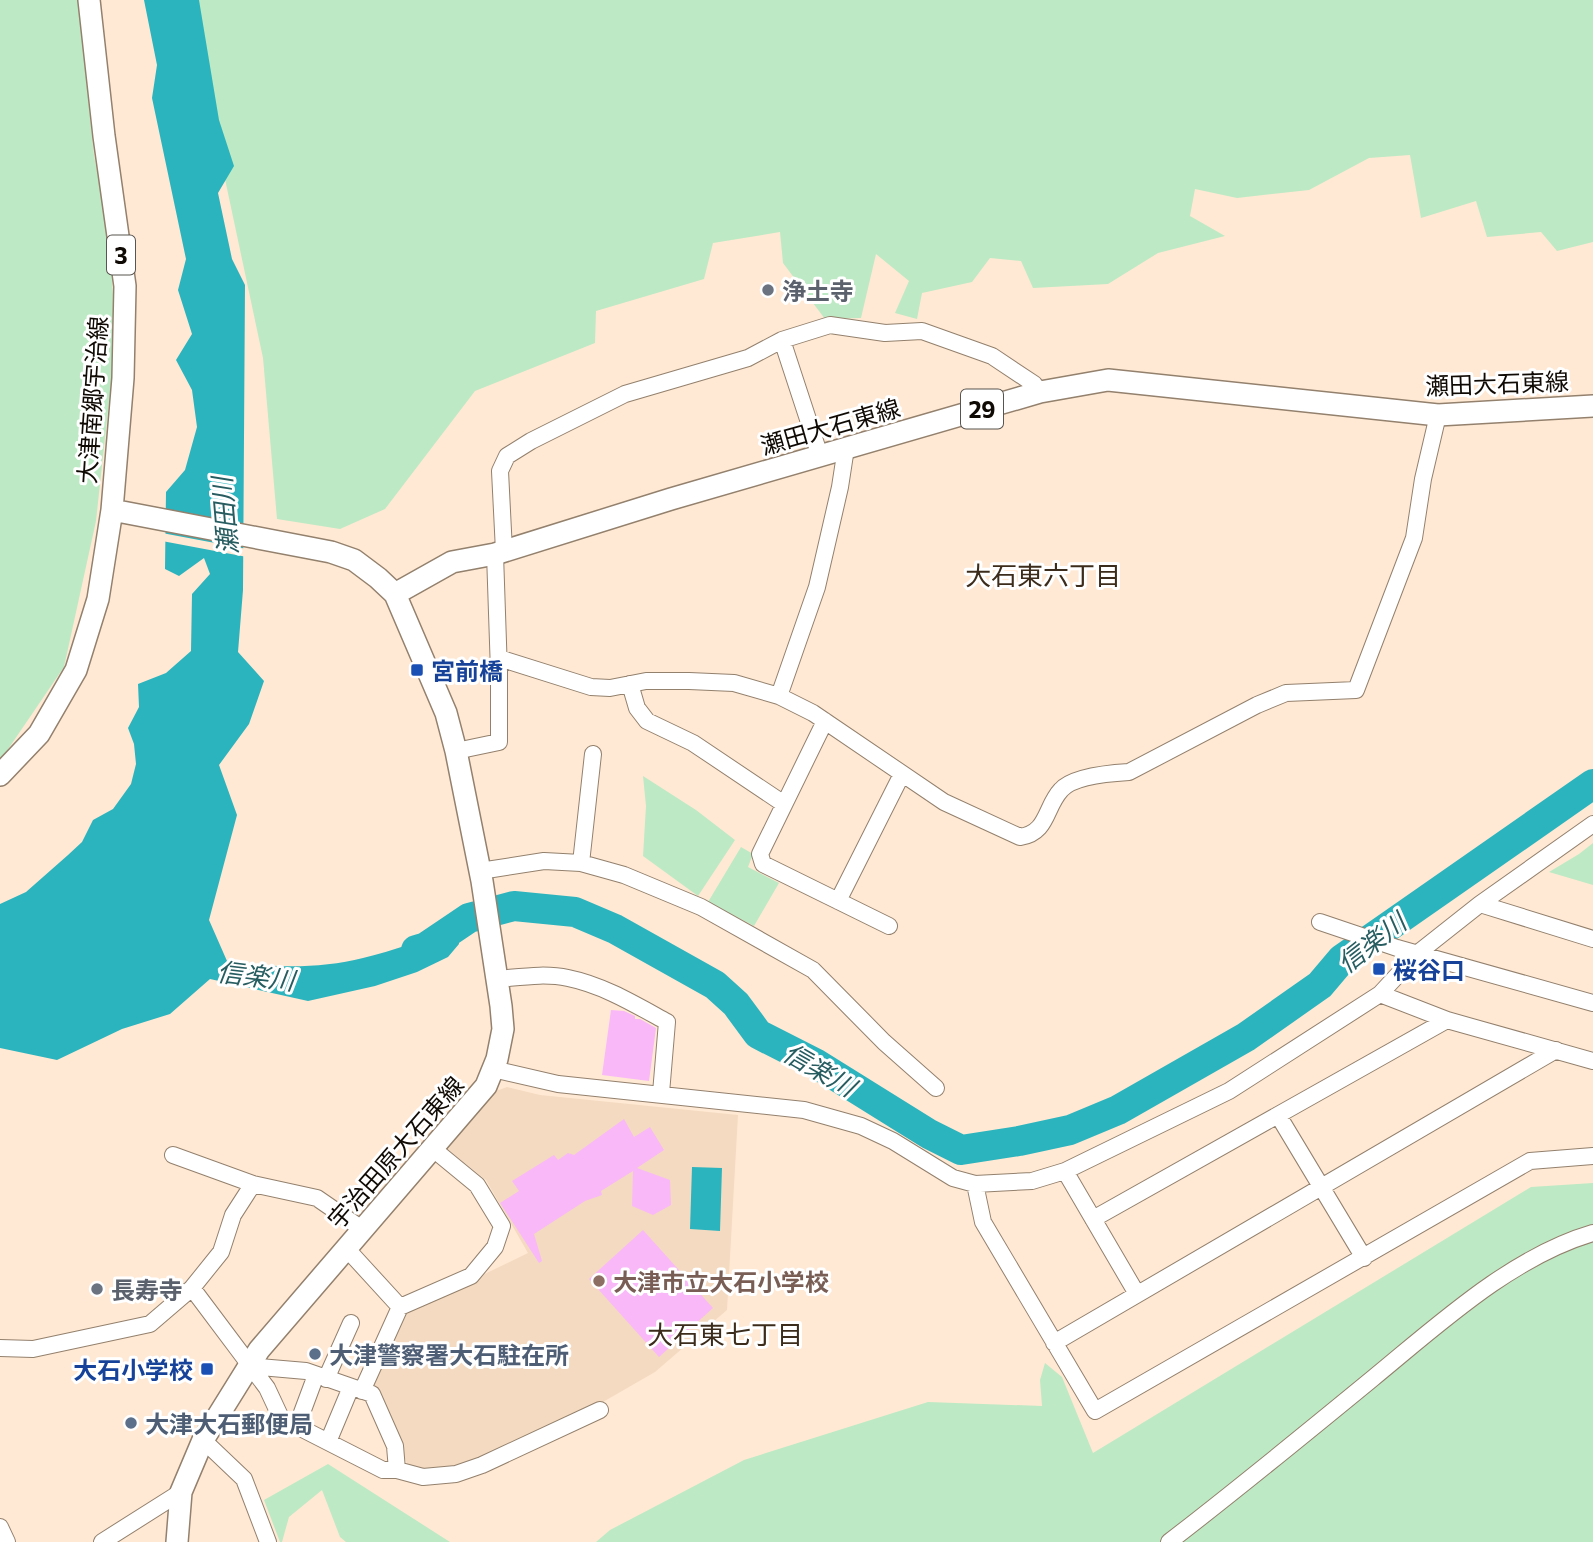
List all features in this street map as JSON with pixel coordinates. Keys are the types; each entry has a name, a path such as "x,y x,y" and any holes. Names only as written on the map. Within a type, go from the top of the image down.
{"main road":[{"name":"大津南郷宇治線","path":"0,775 39,734 76,670 98,599 118,512 125,286 104,136 89,0"},
{"name":"瀬田大石東線","path":"396,594 452,562 500,553 846,448 1040,393 1108,380 1438,415 1593,406"},
{"path":"118,512 331,552 354,561 396,594"},
{"name":"宇治田原大石東線","path":"177,1542 181,1492 203,1440 259,1350 486,1086 503,1029 481,876 456,751 446,713 396,594"}],"street":[{"path":"456,751 499,742 500,471 507,456 531,441 625,394 748,358 782,340 830,325 885,333 922,331 992,356 1034,384 1040,393"},
{"path":"782,340 820,456"},
{"path":"499,658 591,687 610,688 646,681 734,683 779,696 825,721 944,802 1020,837 1032,835 1040,827 1062,788 1081,779 1129,772 1286,692 1356,690 1414,538 1423,479 1438,415"},
{"path":"779,696 817,587 846,448"},
{"path":"630,684 638,708 647,721 693,743 784,804"},
{"path":"825,721 760,854 763,864 889,926"},
{"path":"581,863 593,754"},
{"path":"838,901 902,774"},
{"path":"493,1069 558,1084 774,1105 830,1116 861,1126 893,1141 953,1178 975,1184 1032,1181 1065,1171 1229,1091 1380,994 1418,953 1480,904 1593,824"},
{"path":"481,876 544,861 581,863 624,875 701,907 813,970 884,1042 936,1088"},
{"path":"1480,904 1593,939"},
{"path":"1320,922 1397,948 1593,1003"},
{"path":"496,972 578,980 667,1022 661,1093"},
{"path":"1380,994 1447,1020 1593,1061"},
{"path":"1093,1219 1447,1020"},
{"path":"1054,1343 1556,1051"},
{"path":"1278,1115 1364,1258"},
{"path":"328,1442 400,1307 471,1276 495,1247 502,1226 477,1185 432,1148"},
{"path":"173,1155 253,1184 317,1198 362,1229"},
{"path":"975,1184 983,1222 1095,1411 1530,1161 1593,1156"},
{"path":"1065,1171 1137,1294"},
{"path":"0,1348 33,1349 150,1324 192,1288 221,1252 233,1215 253,1184"},
{"path":"1169,1542 1237,1490 1453,1313 1528,1261 1593,1233"},
{"path":"346,1248 400,1307"},
{"path":"192,1288 267,1388 281,1419 383,1470 397,1470 423,1477 456,1474 482,1465 600,1410"},
{"path":"297,1426 351,1323"},
{"path":"249,1366 306,1371 372,1394 394,1446 397,1470"},
{"path":"203,1440 244,1479 268,1542"},
{"path":"103,1542 181,1492"},
{"path":"0,1527 7,1542"}],"shaded area":[{"name":"大津市立大石小学校","path":"507,1087 540,1095 738,1115 727,1310 655,1372 596,1406 457,1468 428,1472 409,1468 372,1381 402,1314 528,1253 486,1180 446,1148 494,1088 499,1090"}],"green space":[{"path":"0,0 78,0 94,155 109,238 116,337 96,521 64,667 0,761"},
{"path":"190,0 1593,0 1593,242 1557,251 1541,232 1487,237 1476,201 1421,218 1410,155 1369,158 1309,190 1237,198 1195,189 1190,216 1225,236 1158,253 1108,284 1033,288 1021,261 990,258 972,282 922,293 917,319 895,313 909,281 876,254 861,318 825,319 783,263 780,232 713,243 704,279 596,311 595,343 475,391 385,509 340,529 277,519 263,358"},
{"path":"643,776 696,810 735,840 698,896 643,856 646,806"},
{"path":"1593,843 1593,885 1549,872 1579,854"},
{"path":"741,847 753,854 748,867 779,883 754,926 708,902"},
{"path":"1593,1183 1593,1542 596,1542 610,1530 744,1460 928,1402 1042,1406 1040,1380 1045,1363 1062,1377 1093,1453 1531,1187"},
{"path":"328,1464 450,1542 346,1542 340,1537 322,1490 289,1517 280,1542 264,1500"}],"water":[{"name":"瀬田川","path":"144,0 199,0 219,120 234,166 218,193 232,259 245,285 243,590 238,652 264,681 249,724 219,765 237,815 209,920 227,961 260,965 312,966 347,962 457,928 459,944 448,957 417,972 375,986 308,1001 210,979 170,1014 122,1029 57,1060 0,1048 0,904 26,892 68,855 82,842 93,820 113,809 131,784 136,764 134,744 128,728 139,707 138,684 166,673 191,651 192,594 210,574 204,558 179,576 165,569 166,492 185,470 197,427 192,390 176,360 192,334 178,290 186,259 152,98 157,65"},
{"path":"692,1167 722,1168 720,1231 690,1229"}],"pier":[{"path":"162,533 247,549 247,557 162,541"}],"building":[{"path":"611,1010 624,1011 656,1028 649,1081 602,1075"},
{"path":"624,1119 634,1137 650,1127 664,1150 637,1168 670,1180 671,1205 653,1215 632,1206 633,1171 601,1191 602,1195 585,1201 534,1234 542,1261 539,1263 500,1203 519,1191 512,1181 554,1155 558,1160 568,1153 574,1155"},
{"path":"643,1230 713,1308 659,1357 589,1279"}],"waterway":[{"name":"信楽川","path":"416,950 426,947 469,918 514,906 575,912 615,929 715,985 736,1004 758,1034 815,1063 929,1134 961,1150 1070,1130 1118,1110 1246,1037 1320,985 1342,959 1593,784"}],"place":[{"name":"浄土寺","path":"768,290"},
{"name":"宮前橋","path":"417,670"},
{"name":"桜谷口","path":"1379,969"},
{"name":"大津市立大石小学校","path":"599,1281"},
{"name":"長寿寺","path":"97,1289"},
{"name":"大津警察署大石駐在所","path":"315,1354"},
{"name":"大石小学校","path":"207,1369"},
{"name":"大津大石郵便局","path":"131,1423"}],"district":[{"name":"大石東六丁目","path":"1043,574"},
{"name":"大石東七丁目","path":"725,1333"}]}
